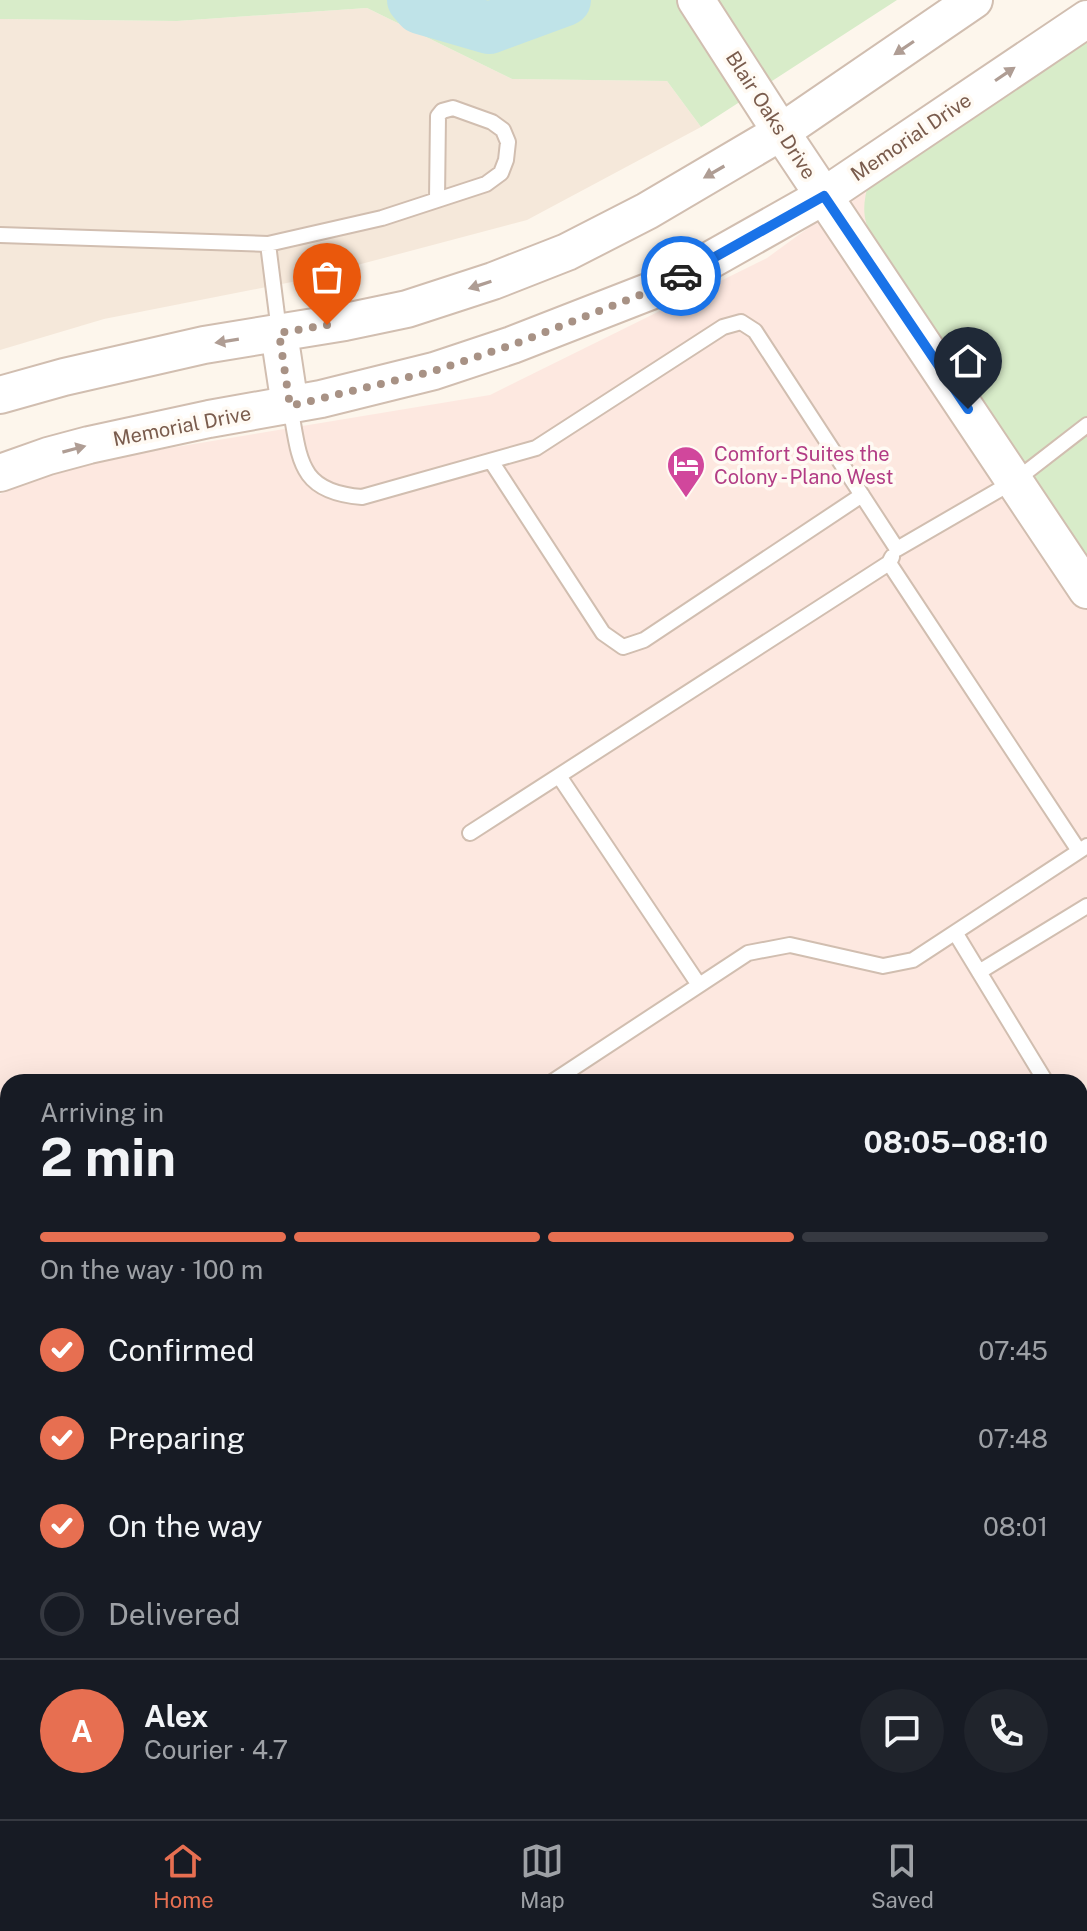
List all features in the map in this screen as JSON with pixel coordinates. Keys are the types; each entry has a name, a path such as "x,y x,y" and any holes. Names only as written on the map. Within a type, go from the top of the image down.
{"street":[{"name":"Blair Oaks Drive","path":"696,0 1087,590"},
{"path":"0,395 204,345 407,309 493,281 567,252 647,211 781,132 974,0"},
{"name":"Memorial Drive","path":"0,473 89,445 209,419 290,406 434,371 512,345 666,285 824,196 1087,19"},
{"path":"279,333 290,406"}],"lane":[{"path":"0,235 268,244 382,218 486,184 501,173 506,160 508,142 503,130 492,122 453,108 442,111 438,116 437,199"},
{"path":"268,244 279,333"},
{"path":"290,406 300,460 316,485 338,495 362,497 536,448 723,327 741,322 755,331 897,549"},
{"path":"470,833 889,563 897,549 1016,480 1087,425"},
{"path":"491,461 603,633 623,647 644,640 862,495"},
{"path":"567,1074 748,953 790,945 883,966 913,960 1083,849 889,563"},
{"path":"559,776 699,985"},
{"path":"979,972 1087,906"},
{"path":"956,934 1041,1074"}],"shaded area":[{"path":"367,8 512,79 667,81 701,127 527,220 297,281 104,319 0,350 0,19 177,21"},
{"path":"1087,40 1087,1074 0,1074 0,494 79,463 490,395 767,258 878,177"}],"green space":[{"path":"0,0 897,0 701,127 667,81 512,79 367,8 177,21 0,19"},
{"path":"1087,30 1087,562 873,238 864,210 869,181"}],"waterway":[{"path":"413,0 420,8 489,28 565,0"}],"way so far":[{"path":"327,325 279,333 290,406 434,371 512,345 666,285 681,276"}],"place":[{"name":"Comfort Suites the Colony - Plano West","path":"686,499"}],"route":[{"path":"681,276 824,196 968,409"}]}
